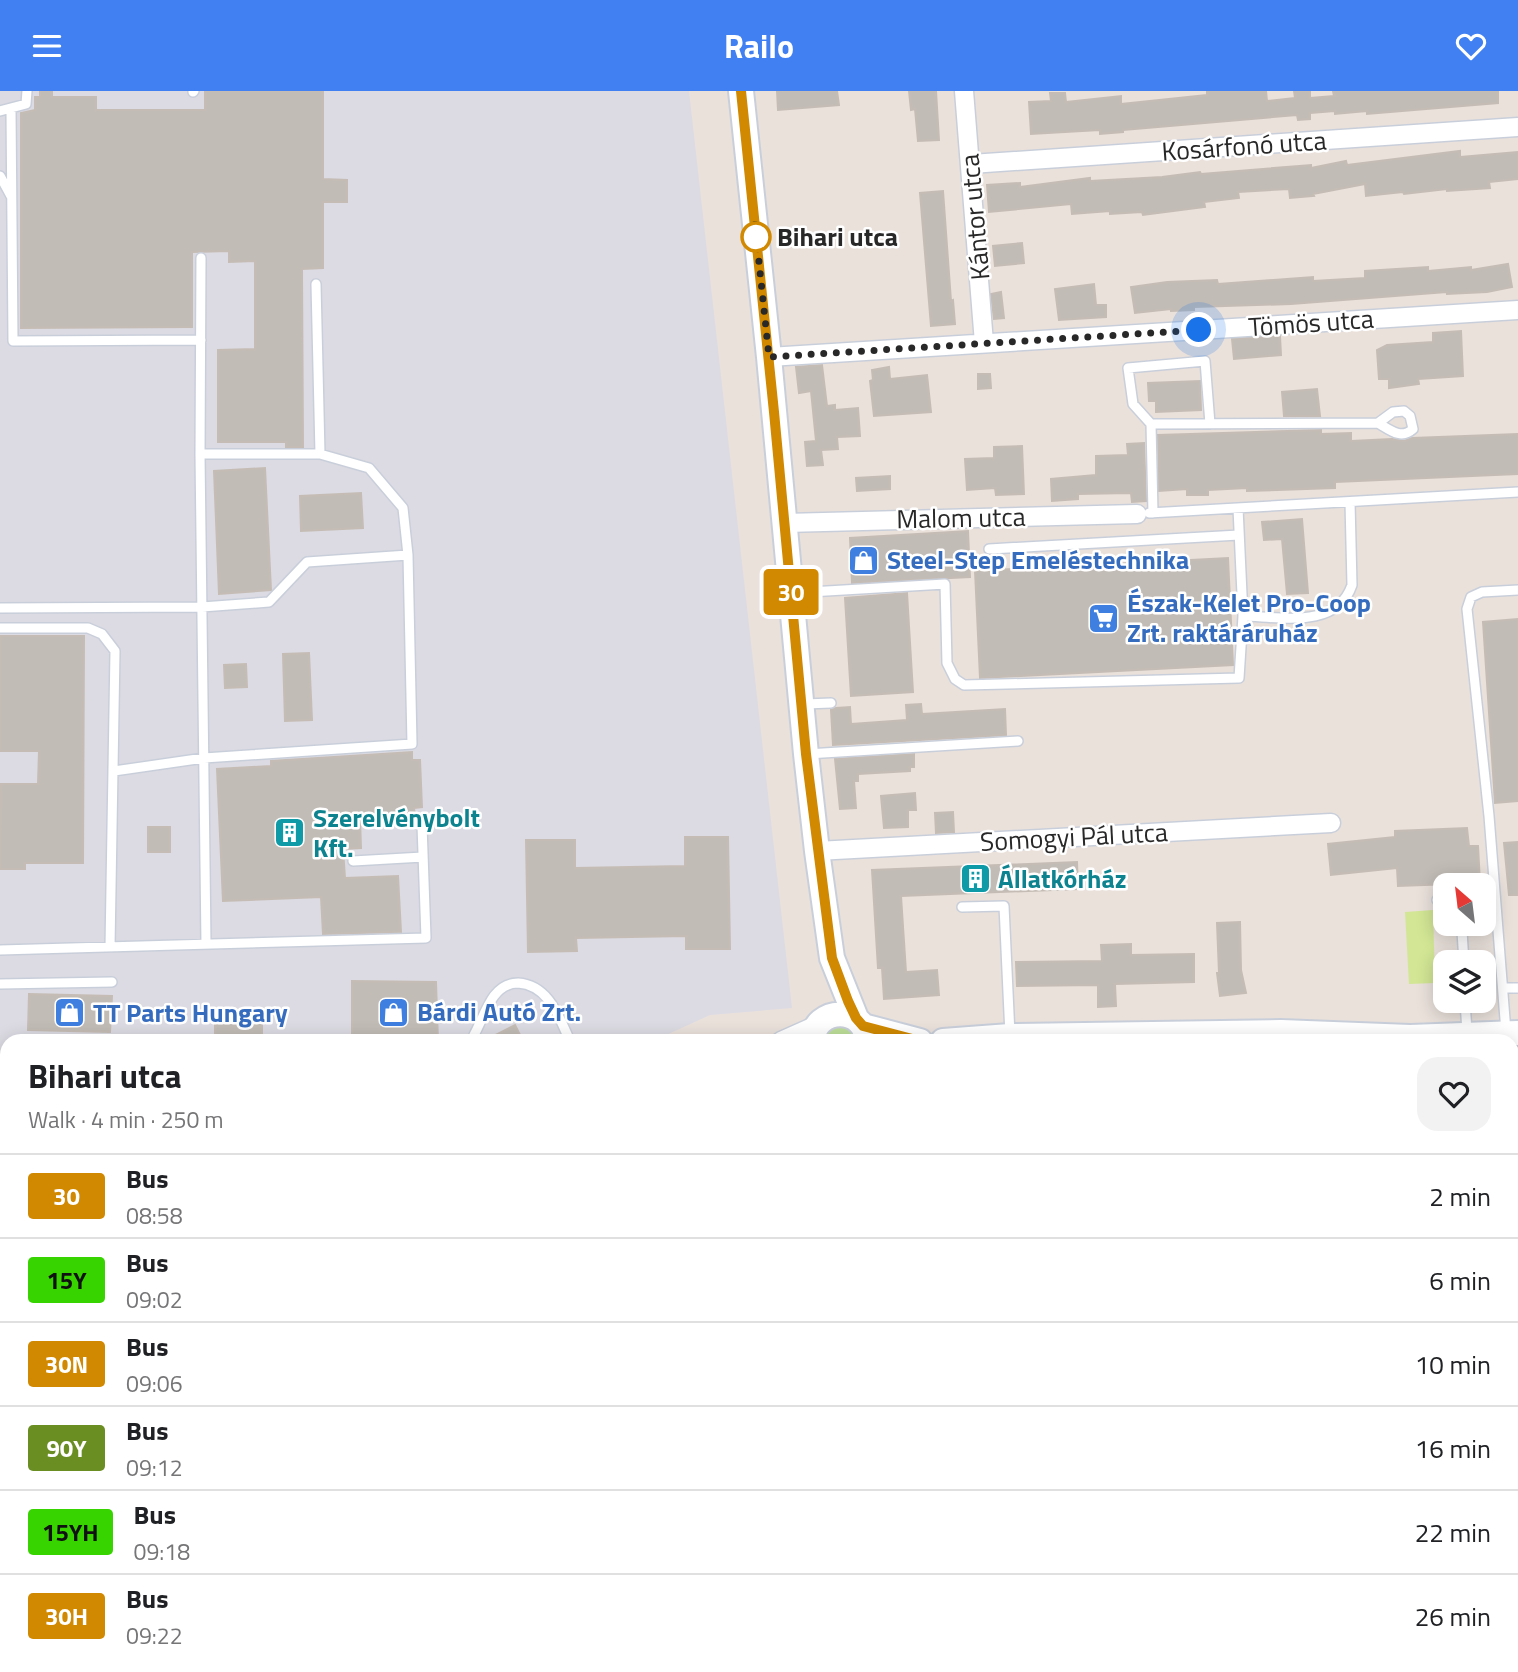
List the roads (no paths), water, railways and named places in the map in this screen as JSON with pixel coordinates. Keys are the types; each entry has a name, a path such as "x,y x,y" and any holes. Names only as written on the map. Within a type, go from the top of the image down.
{"main road":[{"path":"741,91 817,851 832,958 862,1028"},
{"path":"818,1028 832,958"},
{"path":"818,1028 835,1014 846,1014 862,1028 889,1034"},
{"path":"1467,1034 1512,1033"}],"street":[{"name":"Kántor utca","path":"964,91 985,343"},
{"name":"Kosárfonó utca","path":"971,164 1518,127"},
{"name":"Tömös utca","path":"769,357 1518,310"},
{"name":"Malom utca","path":"785,523 839,526 1145,513"},
{"name":"Somogyi Pál utca","path":"817,851 1331,823"},
{"path":"801,1034 818,1028"}],"lane":[{"path":"0,111 26,104 27,91"},
{"path":"11,110 13,341 201,340"},
{"path":"0,176 12,197"},
{"path":"201,258 200,454 205,944"},
{"path":"316,284 320,454"},
{"path":"1210,424 1205,361 1128,368 1133,404 1151,424 1145,513 1518,492"},
{"path":"1151,424 1378,423"},
{"path":"114,771 204,758 412,744 408,555 403,508 369,468 320,454 200,454"},
{"path":"1243,616 1304,617 1326,614 1340,607 1352,585 1350,502"},
{"path":"791,593 842,587 945,585 947,663 955,679 964,685 1239,678 1243,616 1238,508"},
{"path":"989,549 1239,535"},
{"path":"0,608 202,607 269,602 307,562 408,555"},
{"path":"1512,1033 1504,988 1467,609 1471,597 1482,593 1518,590"},
{"path":"0,628 88,628 103,634 115,651 110,947"},
{"path":"801,705 831,703"},
{"path":"806,754 1018,741"},
{"path":"0,950 426,938 422,825"},
{"path":"353,861 423,857"},
{"path":"962,907 1004,906 1010,1034"},
{"path":"0,984 111,982"},
{"path":"475,1034 496,994 510,983 523,983 538,989 549,1000 566,1034"},
{"path":"1504,988 1518,988"},
{"path":"1466,1013 1467,1034"}],"place":[{"name":"Bihari utca","path":"756,237"},
{"name":"Steel-Step Emeléstechnika","path":"864,560"},
{"name":"Észak-Kelet Pro-Coop Zrt. raktáráruház","path":"1104,618"},
{"name":"Szerelvénybolt Kft.","path":"290,833"},
{"name":"Állatkórház","path":"975,879"},
{"name":"Bárdi Autó Zrt.","path":"394,1012"},
{"name":"TT Parts Hungary","path":"70,1013"}]}
